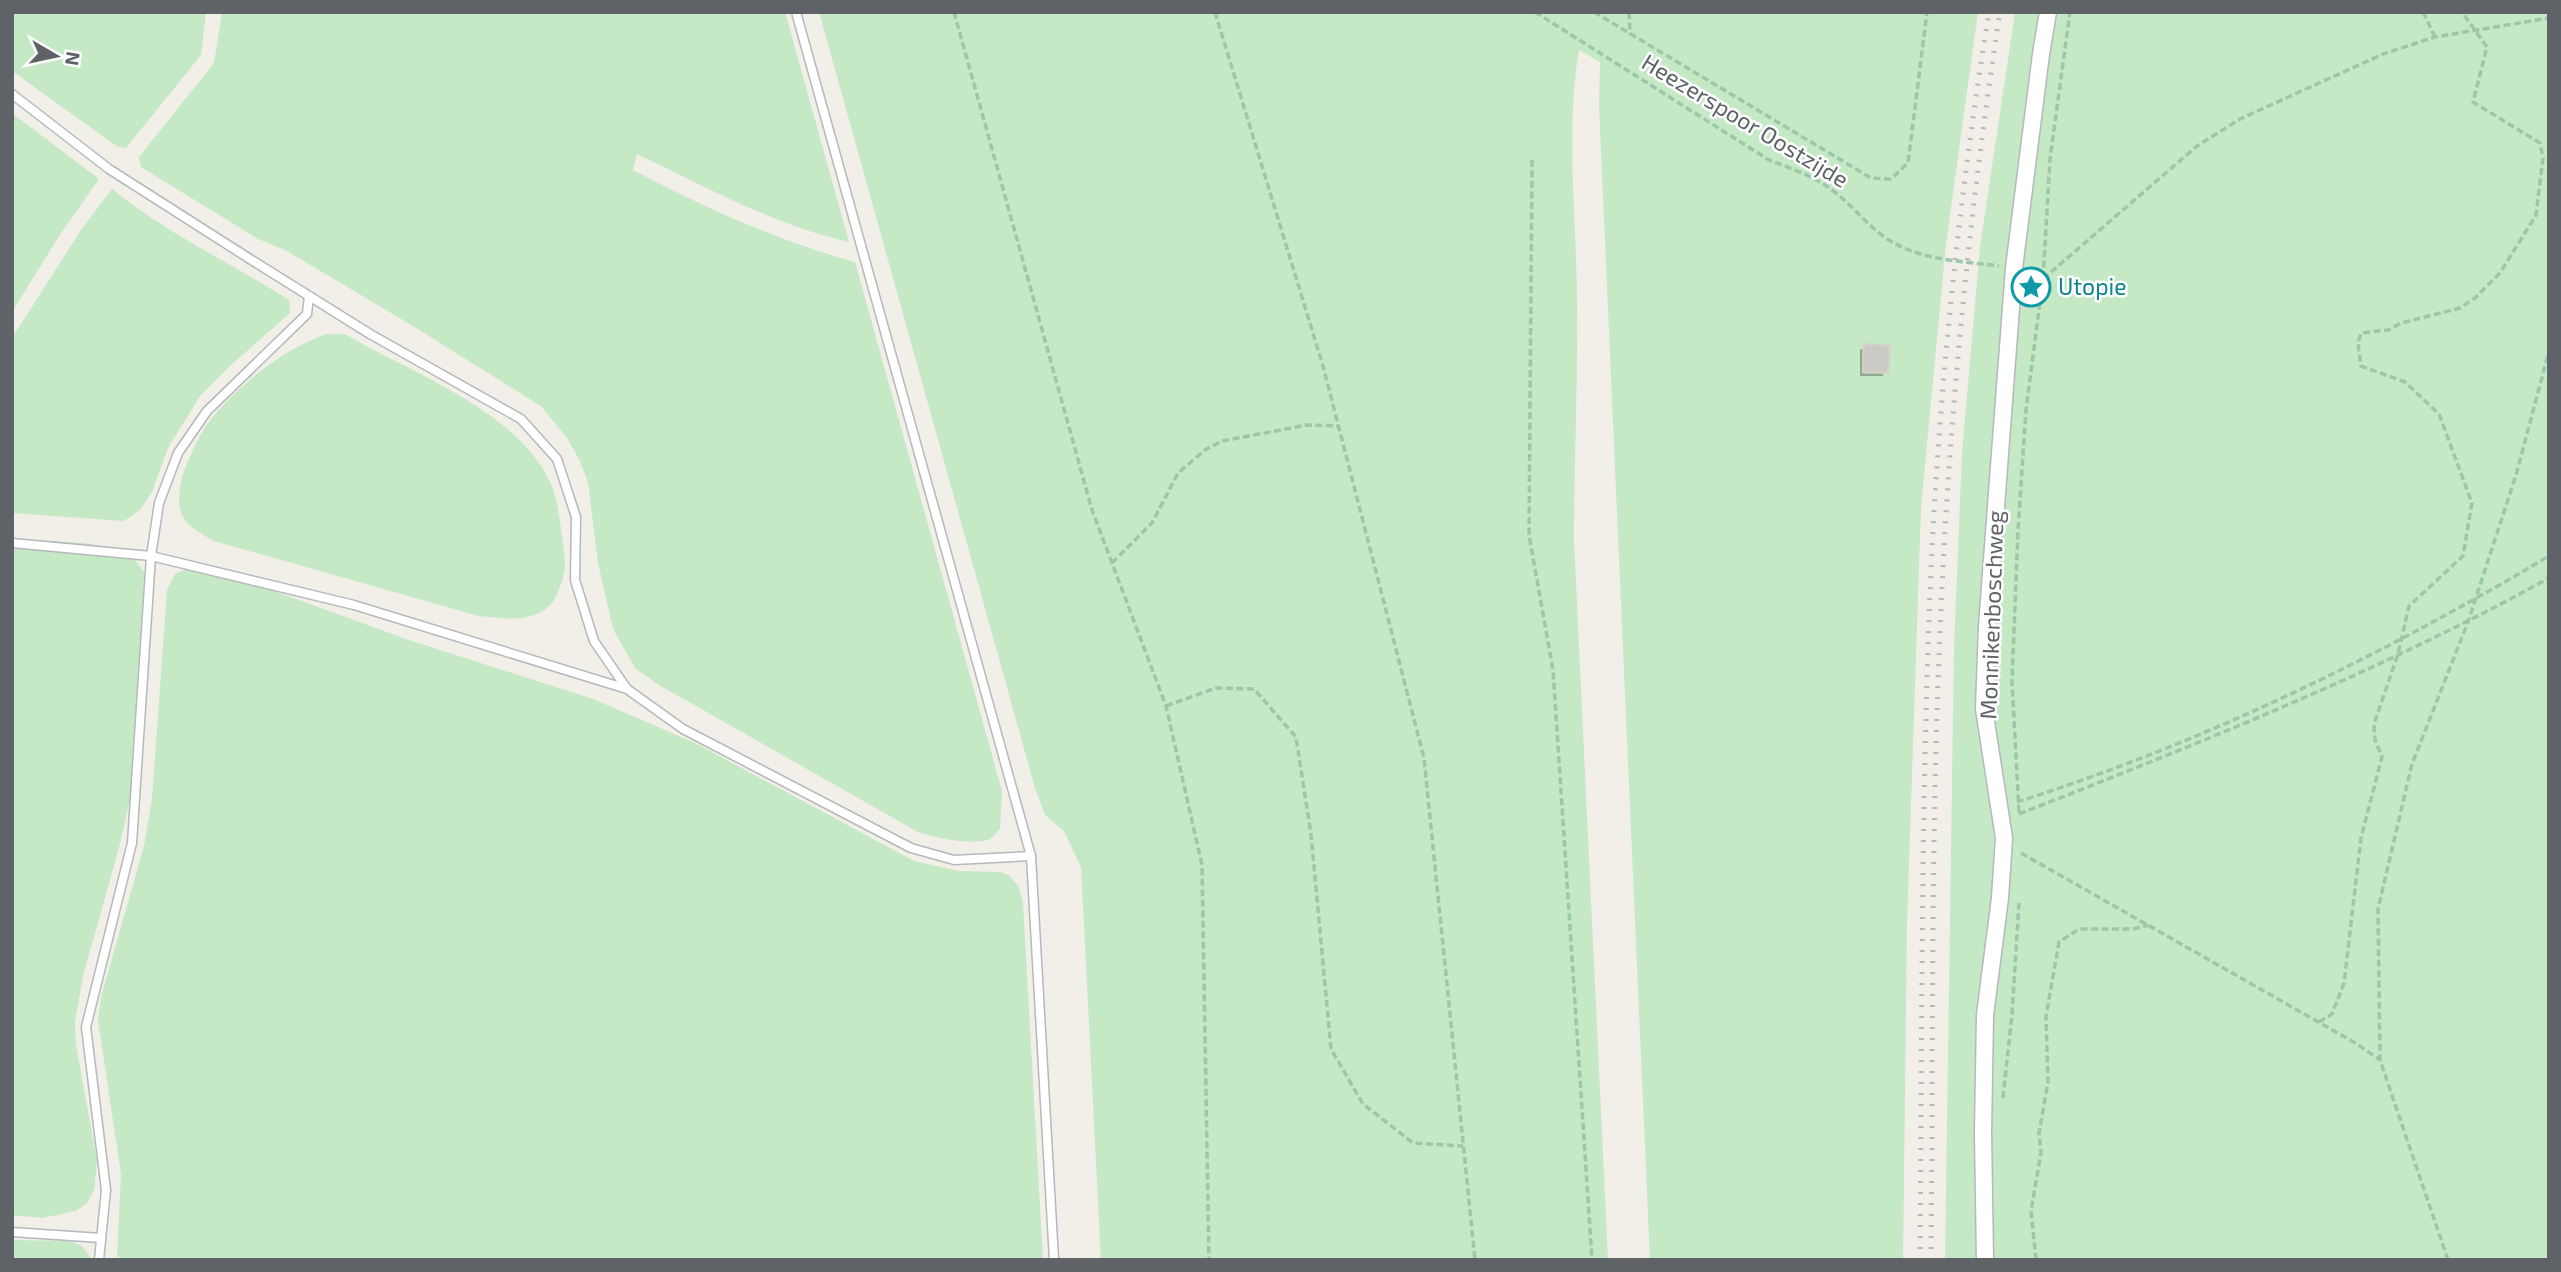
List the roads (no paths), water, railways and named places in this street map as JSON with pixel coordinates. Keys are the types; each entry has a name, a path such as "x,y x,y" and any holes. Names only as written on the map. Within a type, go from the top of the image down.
{"street":[{"name":"Monnikenboschweg","path":"1985,1260 1985,1015 2000,898 2004,838 1984,709 1987,626 2014,268 2040,54 2048,12"}],"lane":[{"path":"796,12 1031,856 1054,1260"},
{"path":"12,94 109,169 370,334 521,419 557,459 576,517 575,580 594,641 627,690"},
{"path":"99,1260 106,1190 86,1027 132,843 151,556 159,502 178,453 207,411 307,314 309,296"},
{"path":"12,543 151,556 354,605 627,690 683,729 911,848 954,860 1031,856"},
{"path":"12,1232 101,1238"}],"railway":[{"path":"1920,1260 1925,760 1938,448 1959,229 1989,12"},
{"path":"1931,1260 1935,807 1947,495 1968,253 2000,12"}],"place":[{"name":"Utopie","path":"2031,287"}]}
